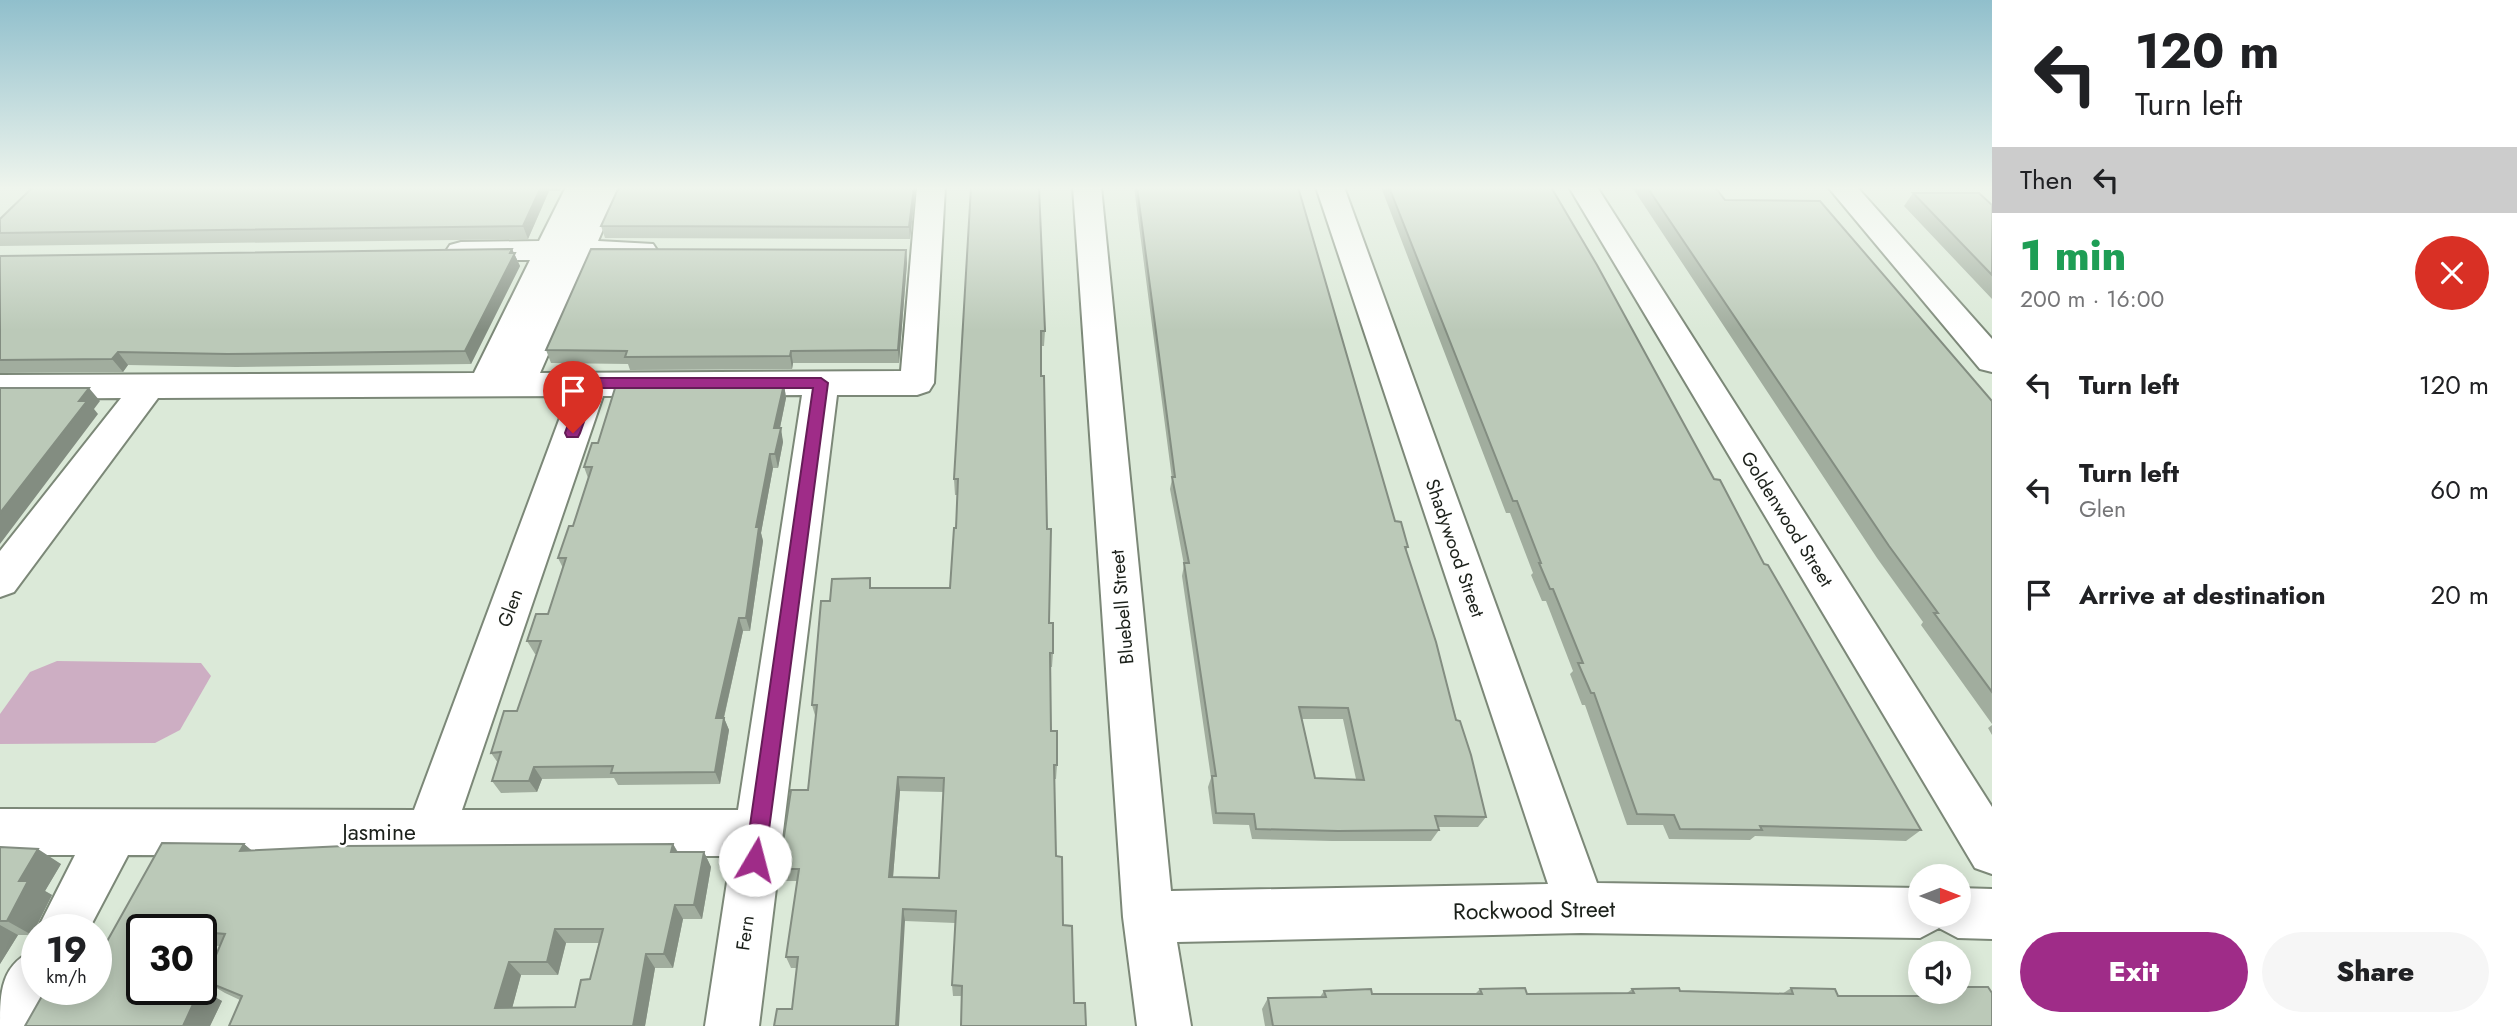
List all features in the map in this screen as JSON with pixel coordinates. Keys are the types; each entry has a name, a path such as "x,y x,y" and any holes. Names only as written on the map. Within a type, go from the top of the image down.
{"street":[{"path":"564,250 568,235"},
{"path":"502,384 564,250 574,235"},
{"path":"0,387 917,383 914,251 919,235"},
{"name":"Bluebell Street","path":"1091,235 1148,917 1164,1026"},
{"name":"Shadywood Street","path":"1347,235 1581,908"},
{"name":"Goldenwood Street","path":"1612,235 1992,851"},
{"path":"1883,235 1992,361"},
{"path":"426,251 676,250"},
{"name":"Glen","path":"430,832 590,383"},
{"name":"Fern","path":"732,1026 821,383"},
{"path":"0,581 149,386"},
{"name":"Jasmine","path":"0,832 759,833"},
{"path":"70,914 114,832"},
{"name":"Rockwood Street","path":"1148,917 1581,908 1908,913"},
{"path":"1971,914 1992,914"},
{"path":"9,1026 21,1004"}],"shaded area":[{"path":"57,661 201,663 211,676 180,730 155,743 0,744 0,714 30,672"}],"building":[{"path":"968,235 1041,235 1045,331 1041,331 1041,376 1044,376 1047,529 1051,529 1049,623 1053,623 1053,653 1050,653 1051,731 1057,731 1057,765 1054,765 1056,856 1062,857 1063,925 1072,926 1074,1003 1085,1003 1086,1026 961,1026 962,986 952,985 956,911 903,909 896,1026 774,1026 777,1009 792,1009 798,957 786,957 799,869 779,869 791,790 808,790 817,705 812,705 821,601 830,601 832,579 870,578 870,588 950,588 958,479 954,479","holes":["898,777 944,778 939,878 889,877"]},
{"path":"1143,235 1312,235 1395,521 1401,522 1408,547 1405,547 1436,642 1456,720 1460,721 1471,755 1486,817 1435,816 1439,830 1338,831 1256,829 1254,814 1216,813 1212,776 1216,776 1184,563 1189,563 1172,477 1175,477","holes":["1299,707 1348,708 1364,780 1315,778"]},
{"path":"1408,235 1579,235 1714,479 1720,480 1764,564 1768,565 1921,830 1760,826 1762,830 1680,829 1674,815 1637,814 1594,693 1591,693 1578,663 1583,663 1553,589 1550,589 1539,563 1517,501 1513,501"},
{"path":"1679,235 1849,235 1992,401 1992,692 1889,546"},
{"path":"1953,235 1992,235 1992,275"},
{"path":"512,249 510,253 515,253 465,351 227,354 118,352 112,359 0,360 0,256"},
{"path":"591,249 906,250 898,350 791,351 790,356 625,357 627,351 546,350"},
{"path":"784,384 774,428 781,428 775,454 770,454 756,527 759,527 746,618 739,618 716,718 724,718 715,772 611,773 613,766 534,767 529,781 492,781 501,752 491,753 504,711 517,711 541,641 527,641 536,614 548,614 566,558 558,558 569,526 573,526 592,467 584,467 592,443 598,443 616,385"},
{"path":"0,388 89,388 79,401 87,401 0,513"},
{"path":"162,843 244,844 240,851 344,846 673,844 671,852 704,852 694,905 675,905 664,954 646,954 633,1026 229,1026 242,996 217,986 217,953 225,934 217,933 217,914 126,914 126,1005 193,1005 183,1026 25,1026 37,1005 112,1005 112,932","holes":["555,929 603,929 590,979 581,980 575,1007 495,1008 509,962 547,962"]},
{"path":"0,847 38,849 19,881 28,881 7,921 0,921"},
{"path":"1971,987 1988,987 1992,993 1992,1026 1273,1026 1268,998 1326,997 1324,991 1371,989 1372,994 1482,994 1480,989 1525,988 1527,994 1634,993 1632,989 1679,988 1680,991 1793,994 1791,988 1835,989 1838,996 1908,996 1908,1004 1971,1004"}],"route":[{"path":"573,433 590,383 821,383 755,860"}]}
